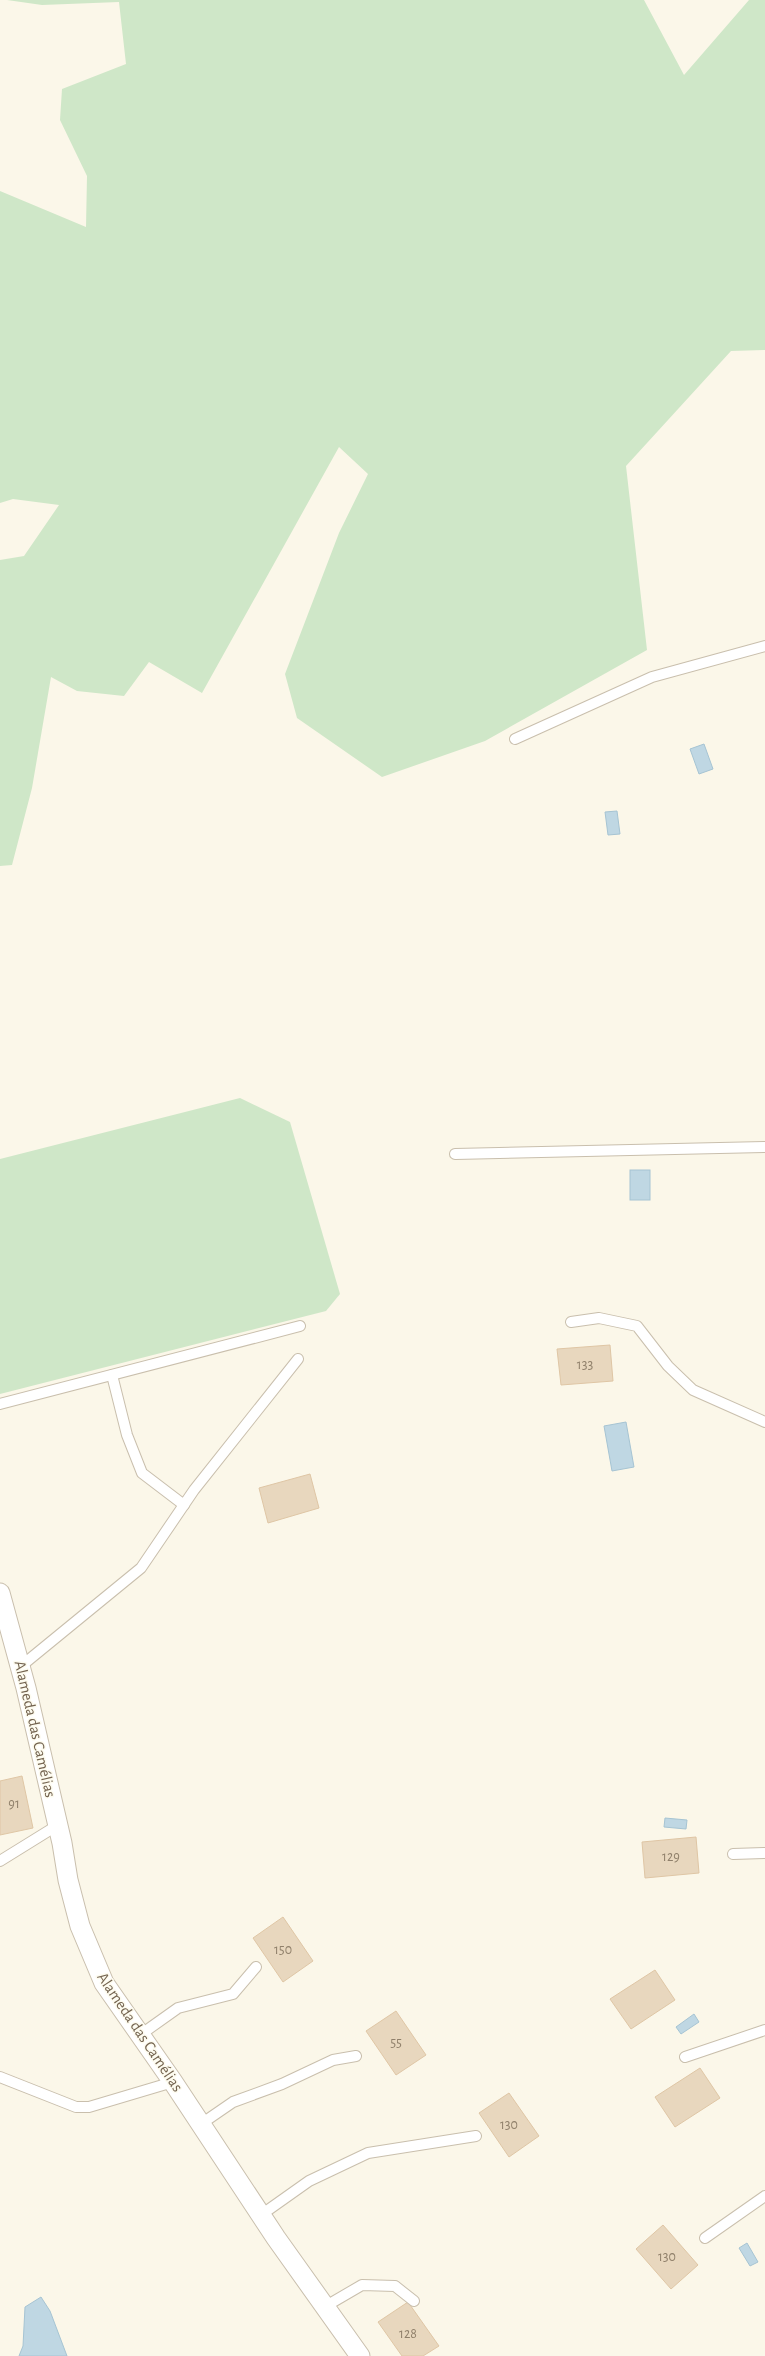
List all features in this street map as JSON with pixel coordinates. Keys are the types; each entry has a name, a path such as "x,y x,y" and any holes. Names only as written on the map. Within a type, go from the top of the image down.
{"street":[{"name":"Alameda das Camélias","path":"0,1593 20,1667 58,1825 68,1880 80,1926 104,1983 173,2082 261,2215 360,2356"}],"lane":[{"path":"515,739 652,677 765,646"},
{"path":"455,1154 765,1146"},
{"path":"571,1322 599,1318 636,1326 668,1366 693,1390 765,1422"},
{"path":"0,1404 300,1326"},
{"path":"20,1667 141,1568 184,1505 298,1359"},
{"path":"112,1375 127,1434 142,1473 184,1505"},
{"path":"0,1861 58,1825"},
{"path":"733,1854 765,1853"},
{"path":"140,2035 178,2008 233,1994 256,1967"},
{"path":"685,2057 765,2030"},
{"path":"201,2124 233,2102 282,2084 333,2060 356,2056"},
{"path":"0,2077 76,2108 89,2107 173,2082"},
{"path":"261,2215 309,2181 368,2153 476,2136"},
{"path":"705,2238 765,2196"},
{"path":"326,2306 362,2285 395,2286 414,2301"}],"green space":[{"path":"7,0 644,0 684,75 749,0 765,0 765,350 731,351 626,466 647,650 485,741 382,777 297,718 285,674 339,533 368,474 339,447 202,693 149,662 124,696 77,691 51,677 32,788 12,865 0,866 0,560 24,556 59,505 13,499 0,503 0,191 86,227 87,176 60,120 62,89 126,64 119,2 42,5"},
{"path":"240,1098 290,1122 340,1294 326,1311 0,1394 0,1159"}],"water":[{"path":"704,744 713,769 699,774 690,749"},
{"path":"617,811 620,834 608,835 605,812"},
{"path":"630,1170 650,1170 650,1200 630,1200"},
{"path":"626,1422 634,1467 612,1471 604,1426"},
{"path":"665,1818 687,1820 686,1829 664,1827"},
{"path":"694,2014 699,2022 681,2034 676,2027"},
{"path":"747,2243 758,2262 750,2266 739,2248"},
{"path":"41,2297 50,2311 67,2356 19,2356 23,2346 25,2307"}],"building":[{"path":"610,1345 613,1381 561,1385 557,1349"},
{"path":"310,1474 319,1508 268,1523 259,1488"},
{"path":"22,1776 33,1828 0,1835 0,1781"},
{"path":"696,1837 699,1873 645,1878 642,1842"},
{"path":"283,1917 313,1961 283,1982 253,1938"},
{"path":"655,1970 675,2000 631,2029 610,1999"},
{"path":"396,2011 426,2055 396,2075 366,2031"},
{"path":"700,2068 720,2098 675,2127 655,2097"},
{"path":"509,2093 539,2136 509,2157 479,2113"},
{"path":"663,2225 698,2265 671,2289 636,2249"},
{"path":"408,2302 439,2346 423,2356 402,2356 378,2322"}]}
